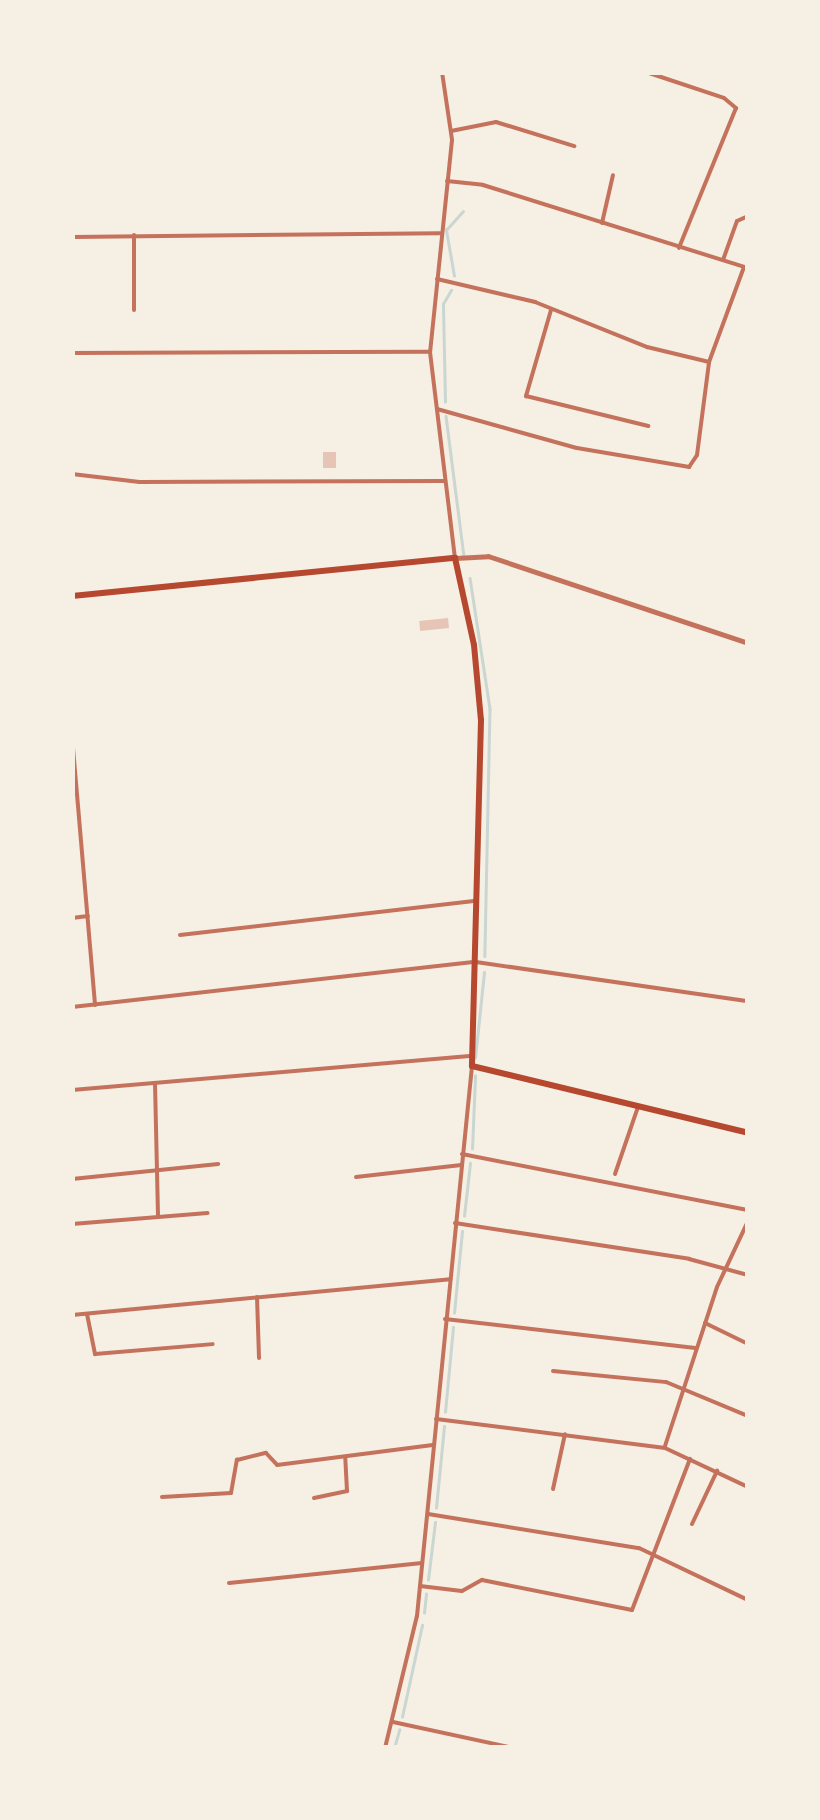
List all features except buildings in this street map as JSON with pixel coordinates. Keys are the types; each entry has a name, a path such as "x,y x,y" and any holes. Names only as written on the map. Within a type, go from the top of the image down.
{"main road":[{"path":"72,596 454,558 467,600 480,702 472,1066 746,1130"}],"street":[{"path":"442,72 451,131 430,352 454,558 488,556 748,643"},
{"path":"646,72 724,98 736,108 679,248"},
{"path":"451,131 496,122 574,146"},
{"path":"602,222 613,174"},
{"path":"435,409 577,448 689,468 696,456 709,362 746,267 483,185 447,182"},
{"path":"723,260 737,222 748,216"},
{"path":"72,237 440,233"},
{"path":"134,235 134,310"},
{"path":"438,279 551,310 646,347 709,362"},
{"path":"551,310 526,396 648,426"},
{"path":"72,353 430,352"},
{"path":"72,474 140,482 444,481"},
{"path":"72,736 95,1005"},
{"path":"180,935 476,901"},
{"path":"72,918 88,916"},
{"path":"72,1007 476,962 748,1001"},
{"path":"72,1090 470,1056"},
{"path":"386,1748 420,1586 472,1066"},
{"path":"155,1083 158,1217"},
{"path":"614,1174 638,1107"},
{"path":"462,1154 748,1210"},
{"path":"72,1179 218,1164"},
{"path":"356,1178 460,1165"},
{"path":"72,1224 208,1213"},
{"path":"665,1448 724,1267 748,1221"},
{"path":"455,1223 724,1267 748,1275"},
{"path":"72,1316 450,1278"},
{"path":"257,1297 259,1358"},
{"path":"86,1314 95,1354 213,1344"},
{"path":"446,1319 695,1348"},
{"path":"705,1323 748,1344"},
{"path":"553,1371 683,1386 748,1416"},
{"path":"436,1419 665,1448 748,1487"},
{"path":"553,1489 564,1434"},
{"path":"162,1497 231,1493 238,1458 266,1453 277,1465 434,1445"},
{"path":"314,1498 346,1492 345,1457"},
{"path":"420,1586 462,1591 482,1580 632,1610 690,1458"},
{"path":"692,1524 716,1471"},
{"path":"428,1514 654,1554 748,1600"},
{"path":"229,1584 422,1563"},
{"path":"394,1722 513,1748"}],"waterway":[{"path":"454,276 446,230 463,211"},
{"path":"445,402 443,304 451,290"},
{"path":"446,416 464,557"},
{"path":"470,578 490,709 485,956"},
{"path":"475,1058 484,972"},
{"path":"472,1149 475,1076"},
{"path":"464,1216 470,1163"},
{"path":"454,1313 462,1231"},
{"path":"445,1412 453,1327"},
{"path":"436,1508 444,1426"},
{"path":"428,1580 435,1522"},
{"path":"424,1613 426,1594"},
{"path":"402,1717 422,1625"},
{"path":"394,1748 399,1730"}]}
